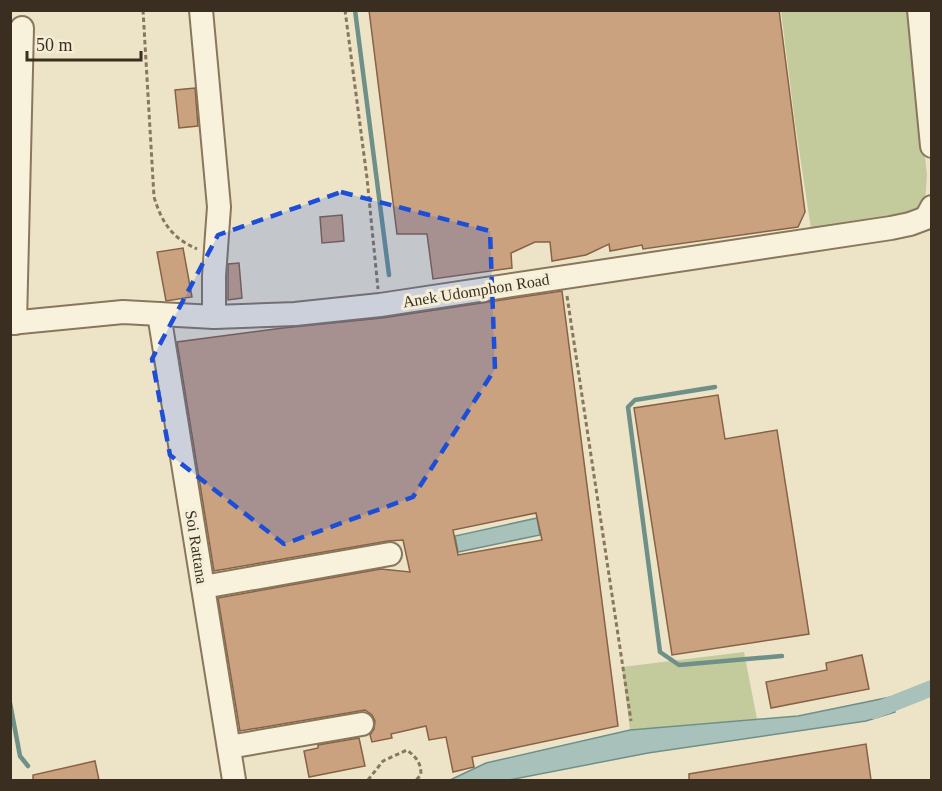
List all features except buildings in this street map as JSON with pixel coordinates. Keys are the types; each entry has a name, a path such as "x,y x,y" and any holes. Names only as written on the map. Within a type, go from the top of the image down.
{"street":[{"path":"201,10 219,207 214,317"},
{"path":"919,10 932,146"},
{"path":"13,323 22,28"},
{"name":"Anek Udomphon Road","path":"13,323 123,312 214,317 295,314 380,305 891,228 930,214"},
{"name":"Soi Rattana","path":"159,314 234,780"},
{"path":"203,587 390,554"},
{"path":"229,747 362,724"}],"path":[{"path":"143,10 154,197 161,218 183,243 216,255"},
{"path":"345,10 367,178 380,305"},
{"path":"564,276 631,721"},
{"path":"368,780 383,761 407,750 421,765 421,776 416,780"}],"highlighted area":[{"path":"341,192 490,231 495,369 413,497 284,544 170,455 152,359 218,235"}],"green space":[{"path":"781,11 909,11 927,175 925,203 917,212 811,229"},
{"path":"744,652 757,719 630,730 622,667"}],"water":[{"path":"537,518 540,535 458,552 455,536"},
{"path":"891,697 895,712 866,721 648,753 509,780 450,780 486,763 630,730 798,716"}],"waterway":[{"path":"355,10 389,275"},
{"path":"715,387 635,400 628,407 660,652 679,665 782,656"},
{"path":"874,711 932,688"},
{"path":"10,703 20,756 28,766"}]}
